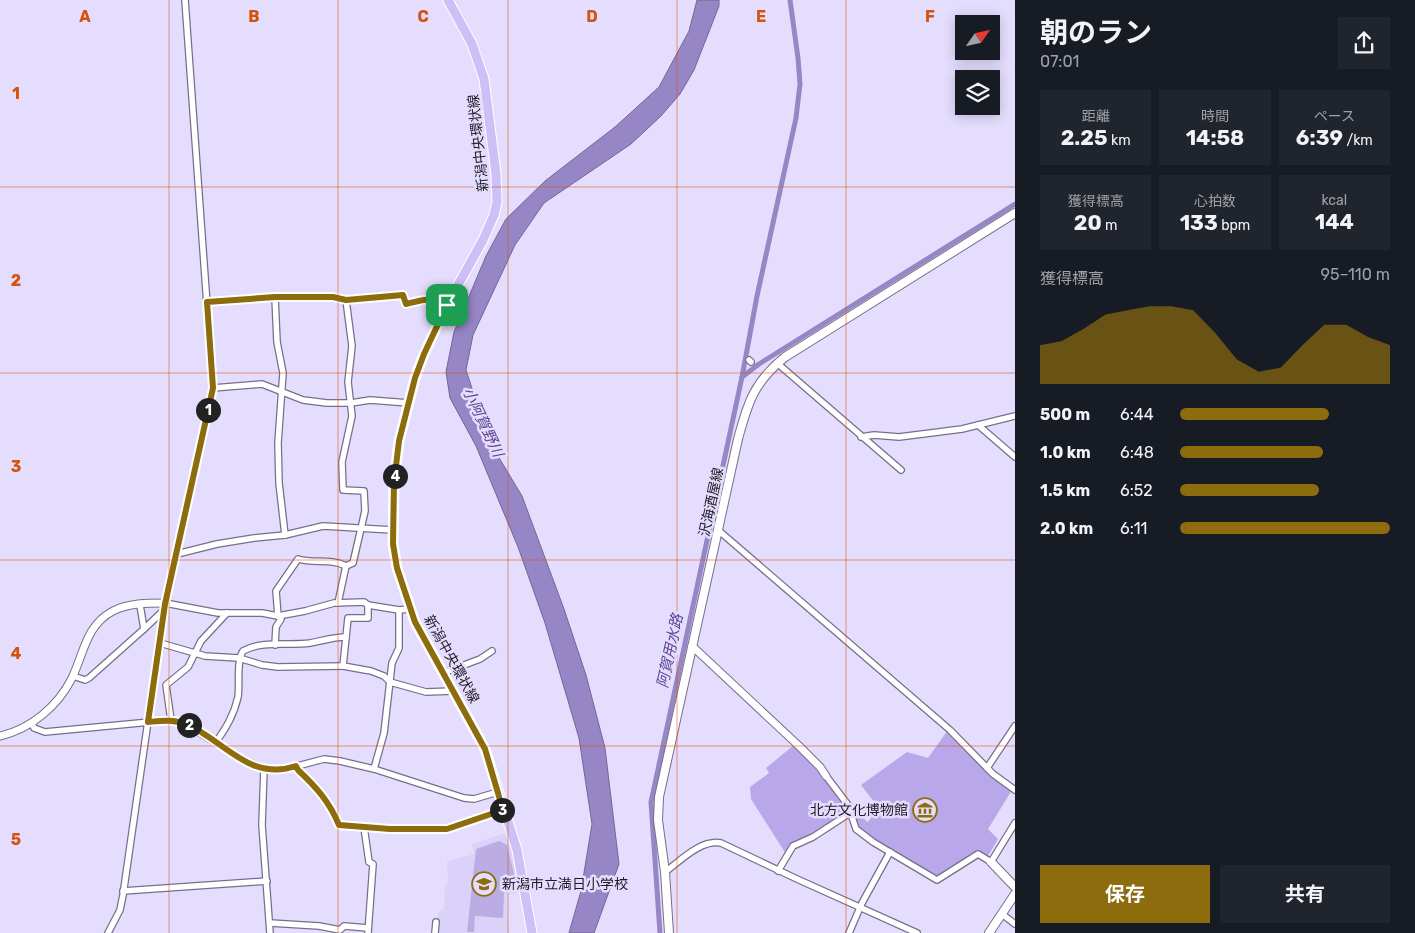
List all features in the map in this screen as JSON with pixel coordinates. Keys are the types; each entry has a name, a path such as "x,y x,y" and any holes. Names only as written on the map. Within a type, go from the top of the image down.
{"main road":[{"name":"新潟中央環状線","path":"448,0 468,37 484,79 491,123 497,202 494,215 483,240 447,305 415,378 399,441 394,482 393,530 397,568 409,609 485,749 517,850 532,933"},
{"name":"沢海酒屋線","path":"670,933 658,820 659,797 747,405 756,388 777,363 1015,213"},
{"path":"991,862 1015,887"},
{"path":"989,933 1015,894"}],"street":[{"path":"108,933 120,910 165,607 213,388 185,0"},
{"path":"207,302 275,297 333,297 346,300 403,295 406,304 430,299 447,305"},
{"path":"275,297 277,342 283,374 278,443 285,534"},
{"path":"275,645 276,627 280,619 276,590 290,569 298,559 304,561 325,560 346,566 353,563 360,527 366,511 364,491 343,490 341,470 352,416 348,382 352,346 346,300"},
{"path":"777,363 901,470"},
{"path":"213,388 262,384 303,400 327,403 351,403 370,400 410,403"},
{"path":"861,437 874,435 899,437 978,425 1015,416"},
{"path":"978,425 1015,458"},
{"path":"177,554 244,539 285,534 323,526 393,530"},
{"path":"718,530 950,730 987,768 1015,790"},
{"path":"338,603 346,566"},
{"path":"0,736 18,731 32,723 59,699 72,676 87,638 96,624 106,615 120,608 140,605 218,613 262,613 279,616 338,603 364,602 368,605 399,610 409,609"},
{"path":"140,605 144,629"},
{"path":"343,666 348,618 368,618 368,605"},
{"path":"72,676 85,680 89,678 144,629 165,607"},
{"path":"374,769 384,733 392,663 399,648 399,610"},
{"path":"171,720 166,685 185,670 201,641 227,613"},
{"path":"216,742 230,722 234,711 239,684 239,658 241,653 248,648 309,643 346,637"},
{"path":"160,643 205,656 239,658 262,665 278,667 343,666 371,671 384,676 390,682 426,692 453,691"},
{"path":"692,646 800,746 820,767 848,804 856,829 937,880 978,854 991,862 1015,823"},
{"path":"443,673 480,659 492,651"},
{"path":"32,723 34,728 45,732 171,720 186,724 240,758 264,769 279,770 324,759 358,764 464,798 474,798 498,792"},
{"path":"987,768 1015,726"},
{"path":"296,766 318,789 331,808 339,825 447,829 503,810"},
{"path":"264,769 262,825 270,933"},
{"path":"778,870 794,846 813,837 850,813"},
{"path":"270,923 319,926 340,930 344,926 368,931 374,864 369,862 364,827"},
{"path":"665,872 705,844 721,843 917,933"},
{"path":"849,933 890,852"},
{"path":"123,891 267,881"},
{"path":"1002,914 1015,924"},
{"path":"435,933 436,922"}],"shaded area":[{"path":"697,0 719,0 719,6 694,70 680,94 661,116 631,144 544,203 515,245 473,335 466,370 489,441 522,496 564,609 586,675 605,748 619,864 594,933 569,933 581,891 592,824 579,738 545,623 518,547 476,446 450,398 446,372 454,332 486,256 506,219 545,181 615,127 659,87 689,31"},
{"path":"948,730 1012,790 988,829 998,839 988,856 978,851 936,877 874,839 851,821 854,811 868,822 878,807 861,785 907,752 928,758"},
{"path":"794,745 846,805 847,813 793,845 786,854 751,799 750,787 769,773 766,768"},
{"name":"新潟市立満日小学校","path":"508,832 523,892 506,895 509,933 438,933 438,913 444,908 445,886 448,882 447,861 474,854 472,844"},
{"path":"499,841 507,845 518,890 504,893 503,918 475,916 474,932 467,932 476,849"}],"waterway":[{"name":"阿賀用水路","path":"660,933 651,802 796,118 800,84 790,0"},
{"path":"742,377 759,364 1015,204"}],"place":[{"name":"北方文化博物館","path":"925,810"},
{"name":"新潟市立満日小学校","path":"484,884"}],"route":[{"path":"403,295 406,304 430,299 447,305 415,378 399,441 394,482 393,544 397,568 409,609 485,749 503,810 447,829 390,829 339,825 331,808 318,789 296,766 279,770 264,769 240,758 186,724 171,720 148,722 165,604 213,388 207,302 275,297 333,297 346,300 403,295"}],"water label":[{"name":"小阿賀野川","path":"483,422"}]}
